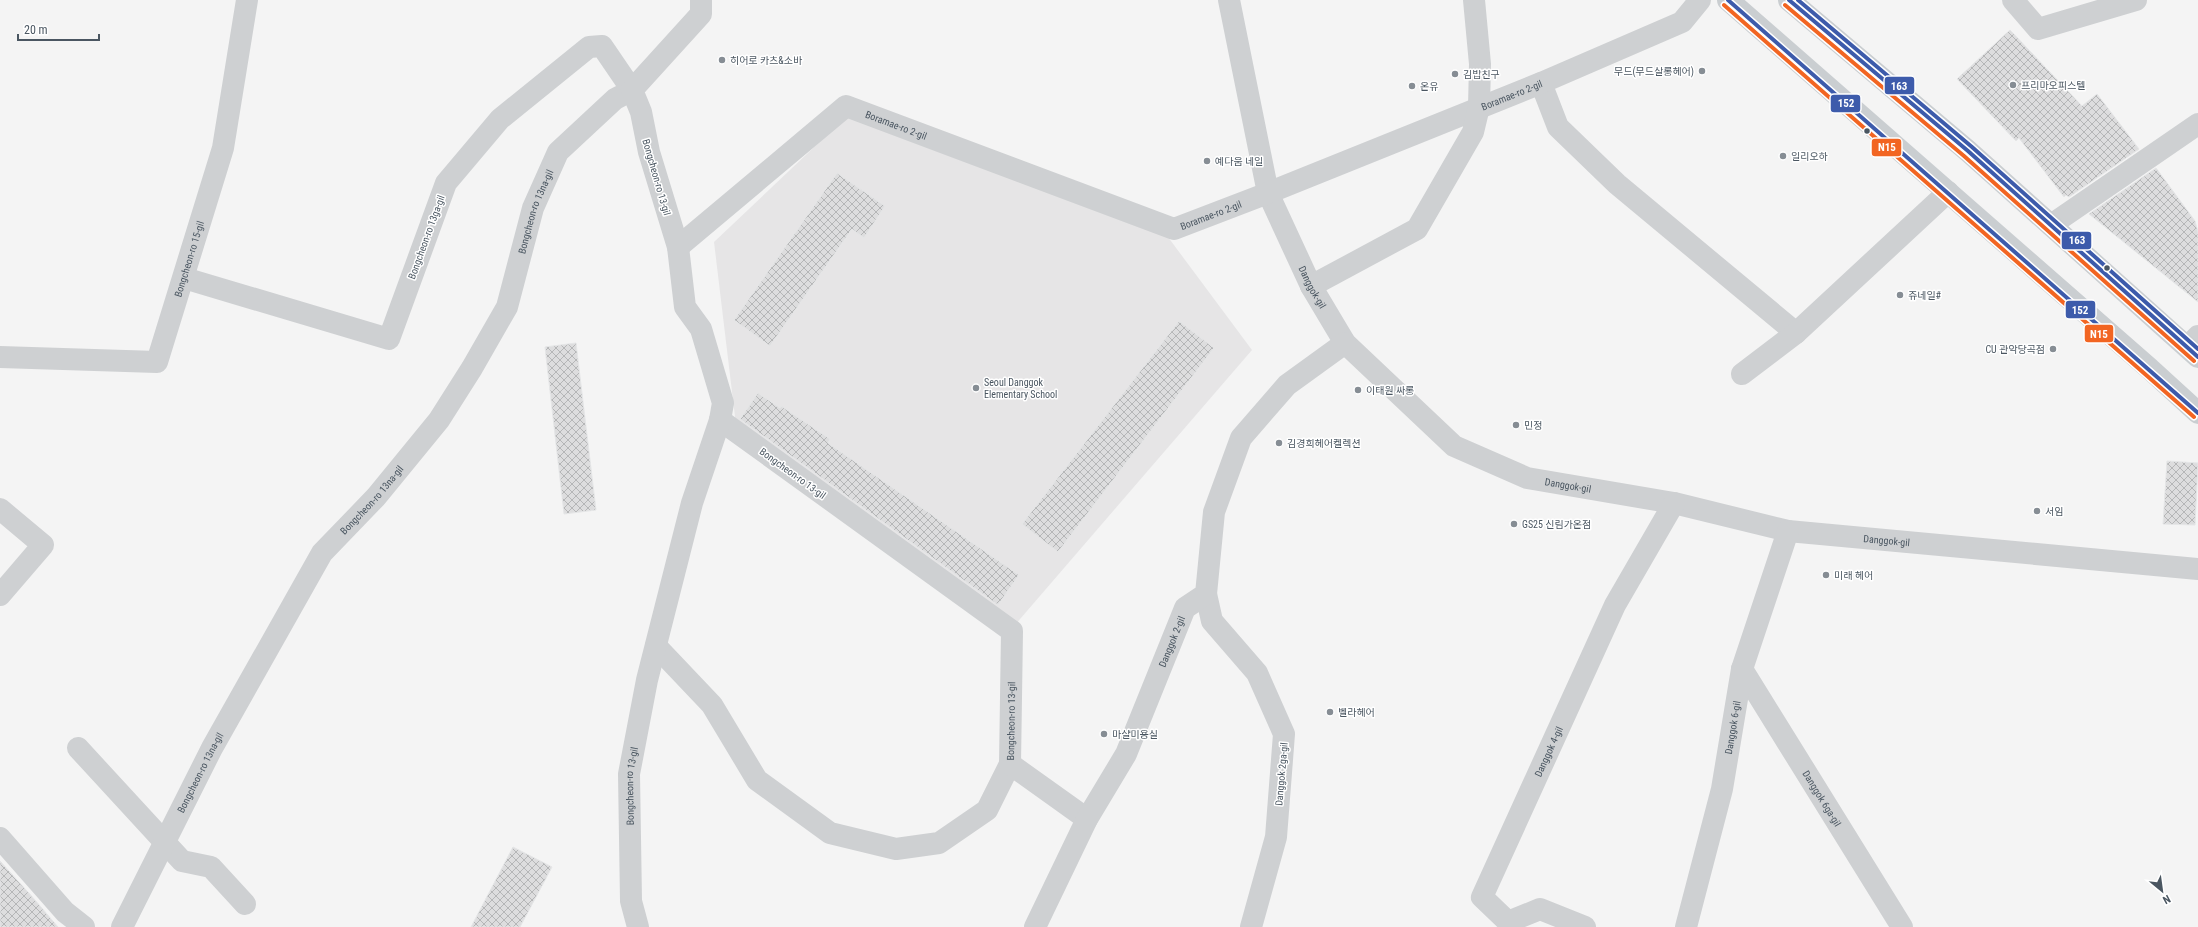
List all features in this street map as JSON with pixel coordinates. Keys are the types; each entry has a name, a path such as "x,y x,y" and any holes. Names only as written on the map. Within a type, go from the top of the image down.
{"main road":[{"path":"1728,0 2150,369 2198,414"},
{"path":"1789,0 1968,151 2194,346"}],"street":[{"name":"Bongcheon-ro 15-gil","path":"0,357 157,362 223,148 247,0"},
{"path":"632,90 701,14 701,0"},
{"name":"Danggok-gil","path":"1229,0 1268,193 1311,286 1345,343 1454,446 1527,478 1674,503 1788,531 2198,569"},
{"path":"1311,286 1417,229 1473,132 1479,107 1480,64 1474,0"},
{"name":"Boramae-ro 2-gil","path":"678,248 846,106 1174,229 1268,193 1541,83 1682,22 1700,0"},
{"path":"2013,0 2038,29 2136,0"},
{"name":"Bongcheon-ro 13ga-gil","path":"184,278 389,339 446,183 500,119 589,46 602,46 632,90"},
{"path":"1541,83 1558,127 1564,133 1617,184 1796,333"},
{"name":"Bongcheon-ro 13-gil","path":"632,90 641,112 649,152 678,248 685,306 701,329 723,403 720,420 692,503 647,680 629,774 631,901 638,927"},
{"name":"Bongcheon-ro 13na-gil","path":"122,927 212,748 322,553 376,497 434,426 472,368 507,307 533,208 558,152 615,99 632,90"},
{"path":"2052,225 2198,124"},
{"path":"1742,374 1796,333 1948,192"},
{"path":"1206,594 1214,512 1241,438 1287,385 1345,343"},
{"name":"Bongcheon-ro 13-gil","path":"656,646 712,705 757,780 830,833 896,849 939,843 986,810 1010,764 1012,631 720,420"},
{"name":"Danggok 4-gil","path":"1585,927 1540,908 1508,922 1482,897 1615,605 1674,503"},
{"path":"0,509 42,546 0,595"},
{"name":"Danggok 6-gil","path":"1686,927 1722,789 1742,669 1788,531"},
{"name":"Danggok 2-gil","path":"1035,927 1087,819 1126,754 1185,608 1206,594"},
{"name":"Danggok 2ga-gil","path":"1206,594 1212,621 1258,673 1284,734 1276,837 1251,927"},
{"name":"Danggok 6ga-gil","path":"1742,669 1902,927"},
{"path":"78,748 182,862 211,867 245,904"},
{"path":"1010,764 1087,819"},
{"path":"0,838 65,912 84,927"}],"shaded area":[{"name":"Seoul Danggok Elementary School","path":"847,116 1165,233 1252,350 1014,626 736,425 714,242"}],"building":[{"path":"2010,30 2082,106 2097,94 2139,149 2069,197 2066,195 2064,197 2019,138 2016,141 1957,79"},
{"path":"2156,168 2195,221 2198,232 2198,302 2089,214"},
{"path":"837,173 885,206 864,238 852,229 770,346 734,320"},
{"path":"1179,321 1214,348 1058,552 1022,524"},
{"path":"576,343 596,510 564,514 545,347"},
{"path":"758,393 780,408 781,406 830,439 828,443 1019,575 998,605 740,419"},
{"path":"2167,461 2198,463 2195,525 2163,524"},
{"path":"513,847 552,867 520,927 471,927"},
{"path":"0,861 35,900 58,927 0,927"}],"transit line":[{"name":"152","path":"1728,0 2198,413"},
{"name":"152","path":"1789,0 1968,151 2198,357"},
{"name":"163","path":"1798,0 1972,147 2198,349"},
{"name":"N15","path":"1724,5 2194,417"},
{"name":"N15","path":"1785,5 1964,156 2194,361"}],"place":[{"name":"히어로 카츠&소바","path":"722,60"},
{"name":"무드(무드살롱헤어)","path":"1702,71"},
{"name":"김밥친구","path":"1455,74"},
{"name":"프리마오피스텔","path":"2013,85"},
{"name":"온유","path":"1412,86"},
{"name":"일리오하","path":"1783,156"},
{"name":"예다움 네일","path":"1207,161"},
{"name":"쥬네일#","path":"1900,295"},
{"name":"CU 관악당곡점","path":"2053,349"},
{"name":"Seoul Danggok Elementary School","path":"976,388"},
{"name":"이태원 싸롱","path":"1358,390"},
{"name":"민정","path":"1516,425"},
{"name":"김경희헤어켈렉션","path":"1279,443"},
{"name":"서임","path":"2037,511"},
{"name":"GS25 신림가온점","path":"1514,524"},
{"name":"미래 헤어","path":"1826,575"},
{"name":"벨라헤어","path":"1330,712"},
{"name":"마샬미용실","path":"1104,734"}]}
